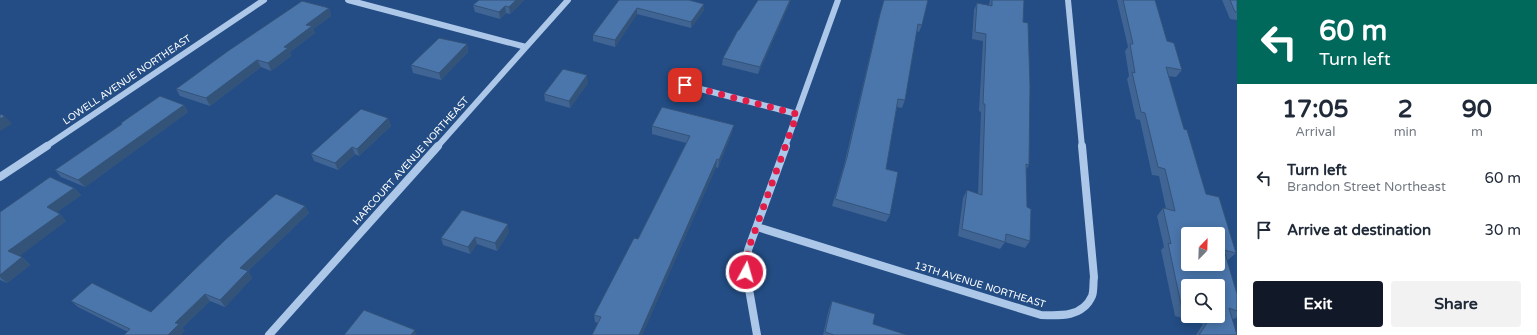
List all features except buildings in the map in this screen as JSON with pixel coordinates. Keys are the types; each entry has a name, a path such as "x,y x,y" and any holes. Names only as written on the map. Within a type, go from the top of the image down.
{"street":[{"name":"LOWELL AVENUE NORTHEAST","path":"0,177 264,0"},
{"path":"348,0 526,46"},
{"name":"HARCOURT AVENUE NORTHEAST","path":"269,335 568,0"},
{"path":"757,335 746,272 748,250 838,0"},
{"name":"13TH AVENUE NORTHEAST","path":"757,227 1041,315 1064,316 1080,311 1092,295 1094,277 1068,0"},
{"path":"685,85 797,114"}],"route":[{"path":"685,85 797,114 748,250 746,272"}]}
